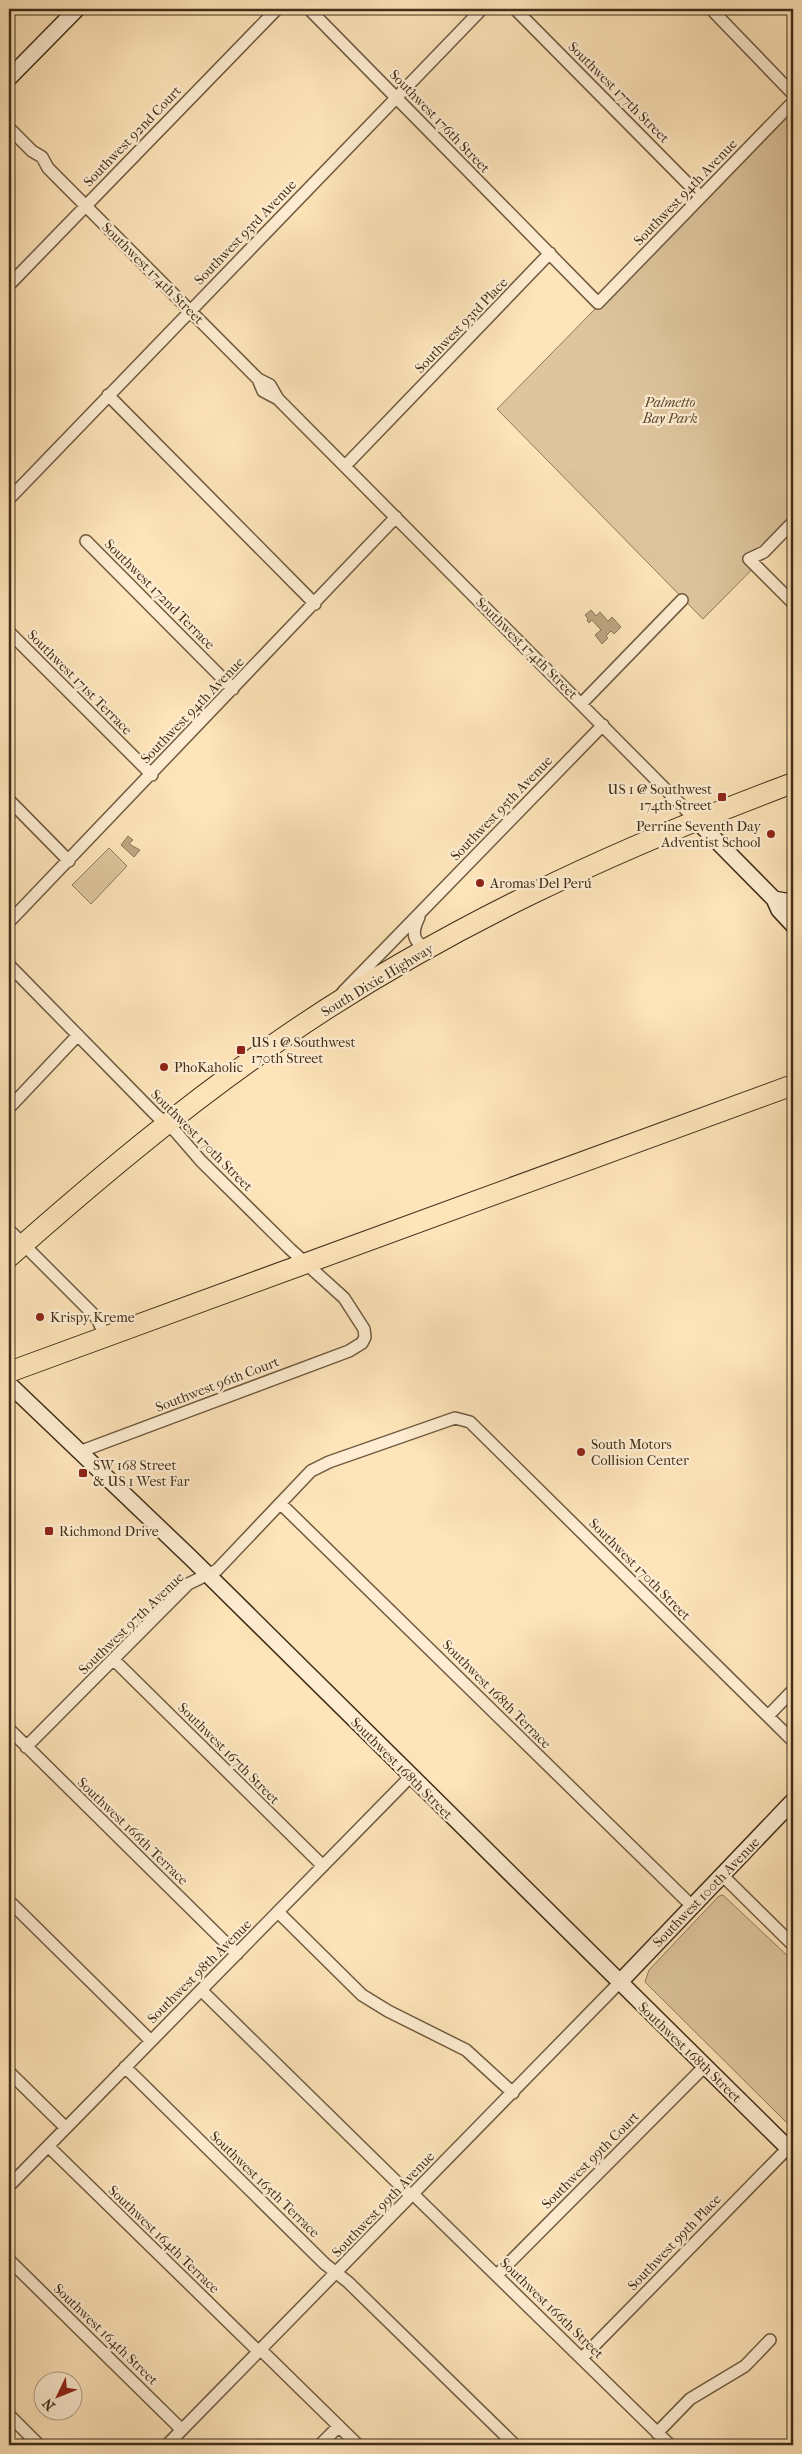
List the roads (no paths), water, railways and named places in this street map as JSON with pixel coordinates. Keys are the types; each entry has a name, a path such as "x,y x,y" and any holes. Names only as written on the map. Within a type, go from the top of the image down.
{"highway":[{"name":"South Dixie Highway","path":"16,1251 92,1184 166,1124 244,1065 325,1011 429,948 557,880 696,820 793,783"},
{"path":"9,1372 793,1085"}],"street":[{"path":"9,78 77,9"},
{"name":"Southwest 92nd Court","path":"9,285 277,9"},
{"name":"Southwest 176th Street","path":"309,9 550,253"},
{"name":"Southwest 93rd Avenue","path":"9,499 482,9"},
{"name":"Southwest 177th Street","path":"515,9 701,197"},
{"path":"711,9 793,94"},
{"name":"Southwest 94th Avenue","path":"550,253 598,303 793,102"},
{"name":"Southwest 174th Street","path":"9,128 32,151 42,156 48,168 258,378 270,385 278,399 582,703 774,899 779,910 793,924"},
{"name":"Southwest 93rd Place","path":"345,466 550,253"},
{"path":"108,396 315,604"},
{"name":"Southwest 94th Avenue","path":"9,922 396,518"},
{"path":"793,522 764,552 749,559 793,603"},
{"name":"Southwest 172nd Terrace","path":"86,541 233,689"},
{"path":"582,703 682,600"},
{"name":"Southwest 171st Terrace","path":"9,632 152,774"},
{"name":"Southwest 95th Avenue","path":"325,1011 370,962 421,913 603,725"},
{"path":"9,800 69,861"},
{"path":"774,899 785,901 793,906"},
{"name":"Southwest 95th Avenue","path":"421,913 413,929 414,936 422,946 429,948"},
{"name":"Southwest 170th Street","path":"9,965 206,1166 344,1298 364,1329 364,1340"},
{"path":"9,1108 78,1035"},
{"path":"9,1230 16,1251 92,1313 98,1320 105,1338"},
{"name":"Southwest 96th Court","path":"79,1452 349,1351 364,1340"},
{"name":"Southwest 168th Street","path":"9,1384 207,1575 619,1983 791,2150"},
{"name":"Southwest 97th Avenue","path":"26,1747 188,1584 217,1570 281,1504 306,1475 322,1464 450,1418 466,1419"},
{"name":"Southwest 170th Street","path":"466,1419 793,1741"},
{"name":"Southwest 168th Terrace","path":"281,1504 692,1906"},
{"name":"Southwest 167th Street","path":"114,1660 323,1866"},
{"path":"768,1716 793,1690"},
{"name":"Southwest 166th Terrace","path":"9,1729 237,1954"},
{"name":"Southwest 98th Avenue","path":"9,2186 411,1776"},
{"name":"Southwest 100th Avenue","path":"619,1983 793,1801"},
{"path":"722,1875 793,1946"},
{"path":"9,1901 151,2040"},
{"path":"278,1912 362,1995 388,2011 466,2050 513,2093"},
{"name":"Southwest 99th Avenue","path":"167,2445 619,1983"},
{"name":"Southwest 166th Street","path":"201,1990 670,2445"},
{"name":"Southwest 99th Court","path":"497,2276 704,2066"},
{"name":"Southwest 165th Terrace","path":"125,2067 515,2445"},
{"path":"9,2072 66,2128"},
{"name":"Southwest 164th Terrace","path":"49,2147 358,2445"},
{"name":"Southwest 99th Place","path":"582,2358 791,2150"},
{"name":"Southwest 164th Street","path":"9,2260 182,2430"},
{"path":"656,2433 690,2399 745,2366 770,2340"},
{"path":"11,2422 39,2445"},
{"path":"320,2445 339,2426"}],"place":[{"name":"US 1 @ Southwest 174th Street","path":"722,797"},
{"name":"Perrine Seventh Day Adventist School","path":"771,834"},
{"name":"Aromas Del Perú","path":"480,883"},
{"name":"US 1 @ Southwest 170th Street","path":"241,1050"},
{"name":"PhoKaholic","path":"164,1067"},
{"name":"Krispy Kreme","path":"40,1317"},
{"name":"South Motors Collision Center","path":"581,1452"},
{"name":"SW 168 Street & US 1 West Far","path":"83,1473"},
{"name":"Richmond Drive","path":"49,1531"}],"park label":[{"name":"Palmetto Bay Park","path":"670,410"}]}
